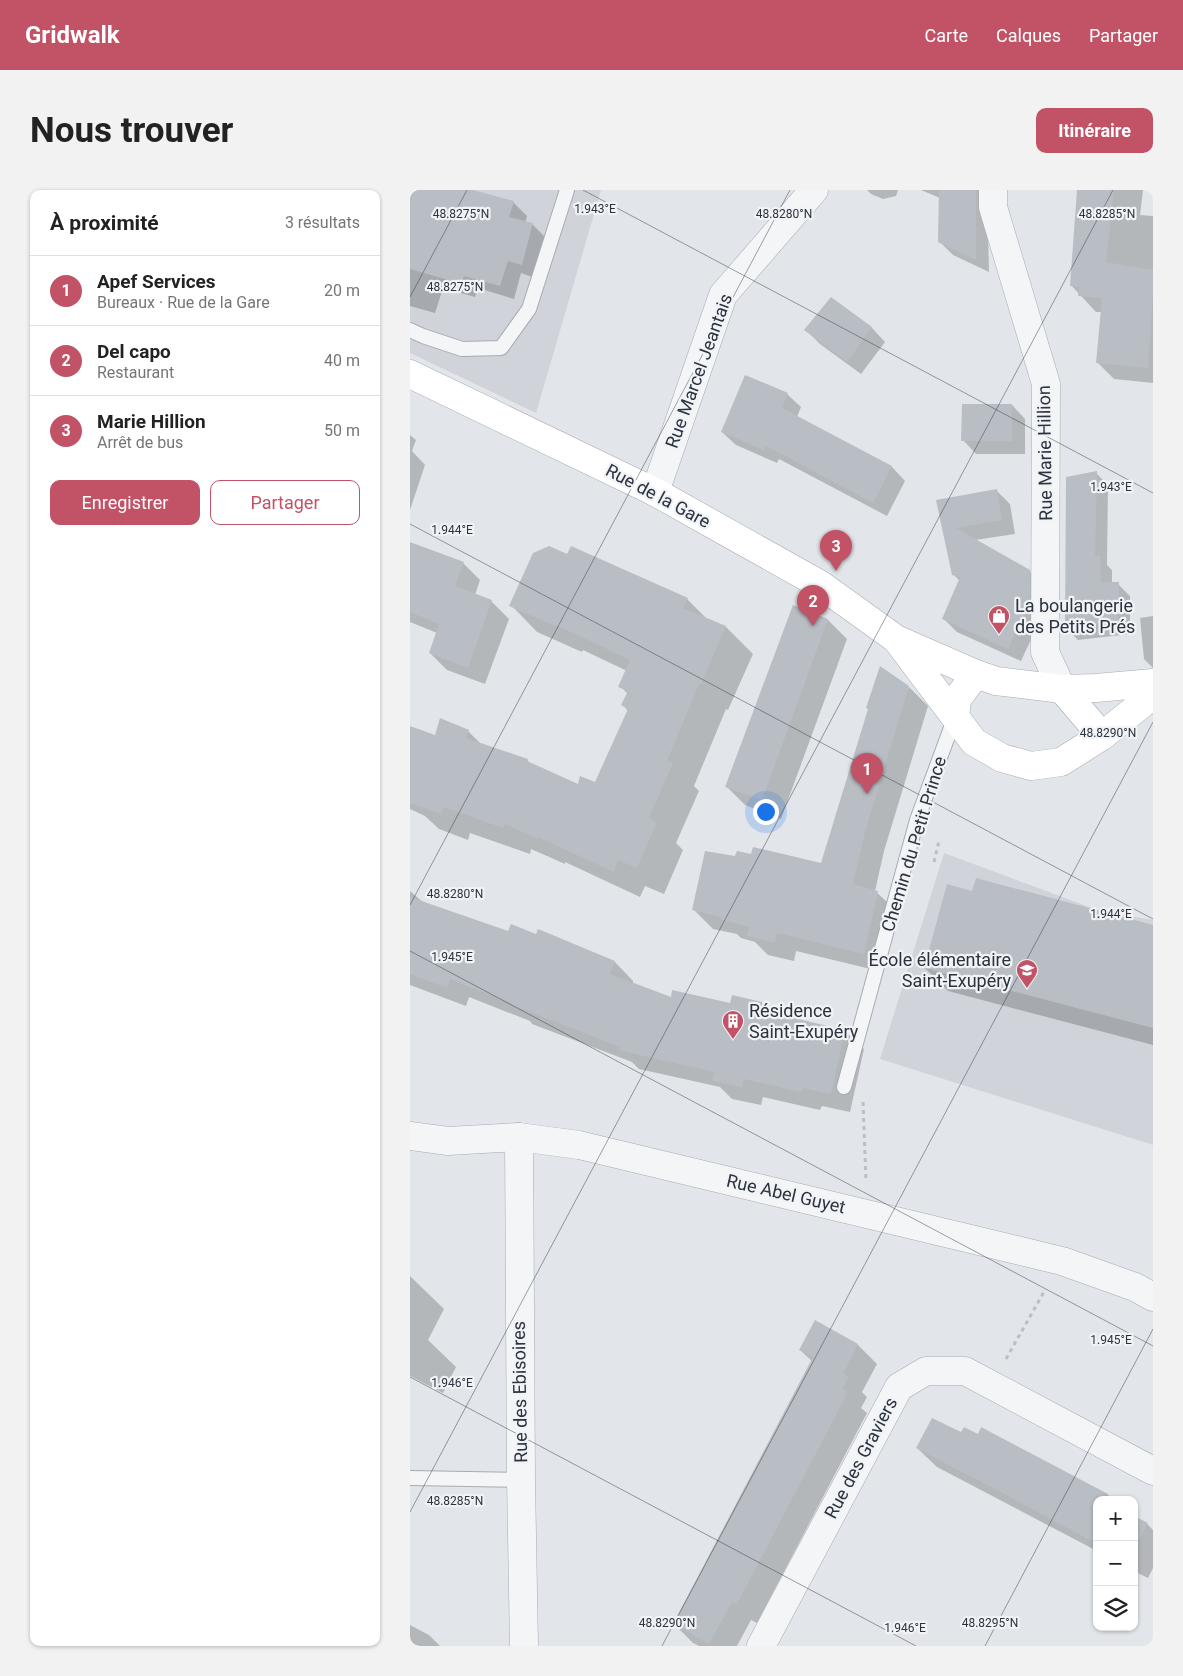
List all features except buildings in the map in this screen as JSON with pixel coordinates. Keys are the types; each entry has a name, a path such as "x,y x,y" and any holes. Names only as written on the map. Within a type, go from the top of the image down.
{"street":[{"name":"Rue Marcel Jeantais","path":"655,492 723,295 814,190"},
{"name":"Rue Marie Hillion","path":"993,190 993,207 1046,384 1045,652 1062,690"},
{"name":"Rue de la Gare","path":"410,374 655,492 815,581 896,639 976,674 996,681 1062,690 1153,683"},
{"name":"Rue de la Gare","path":"896,639 974,742 1002,758 1031,766 1061,762 1102,736 1153,695"},
{"path":"954,717 957,699 976,674"},
{"path":"1062,690 1102,736"},
{"name":"Rue Abel Guyet","path":"410,1136 448,1141 519,1137 579,1145 1062,1261 1135,1287 1153,1297"},
{"name":"Rue des Ebisoires","path":"519,1137 524,1646"},
{"name":"Rue des Graviers","path":"761,1646 899,1387 926,1371 965,1371 1153,1471"}],"lane":[{"path":"410,330 462,349 501,348 529,309 567,190"},
{"name":"Chemin du Petit Prince","path":"844,1087 924,798 954,717"},
{"path":"410,1478 521,1480"}],"path":[{"path":"863,1097 866,1185"},
{"path":"991,1386 1062,1261"}],"shaded area":[{"path":"410,190 601,190 536,413 410,353"},
{"name":"École élémentaire Saint-Exupéry","path":"944,853 1100,911 1153,920 1153,1145 880,1059"}],"place":[{"name":"Marie Hillion","path":"836,571"},
{"name":"Del capo","path":"813,626"},
{"name":"La boulangerie des Petits Prés","path":"999,635"},
{"name":"Apef Services","path":"867,794"},
{"name":"École élémentaire Saint-Exupéry","path":"1027,989"},
{"name":"Résidence Saint-Exupéry","path":"733,1040"}]}
